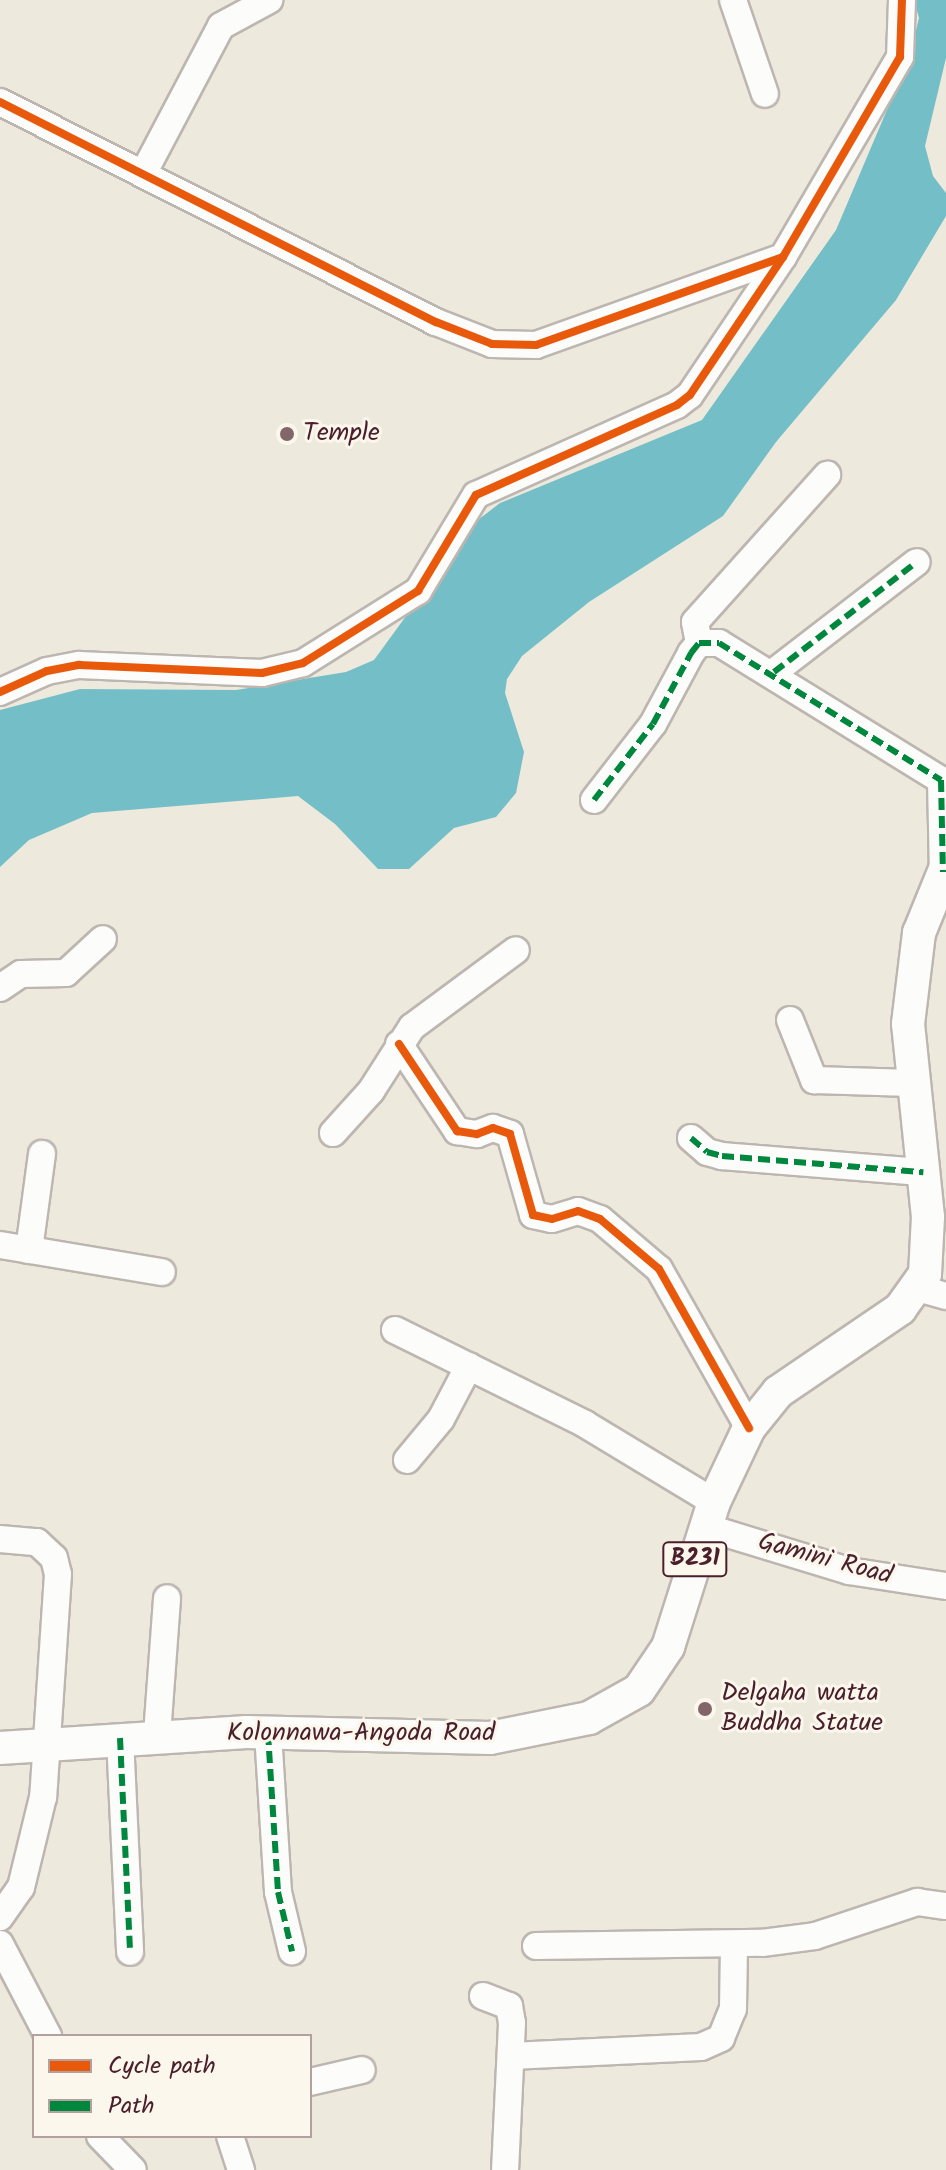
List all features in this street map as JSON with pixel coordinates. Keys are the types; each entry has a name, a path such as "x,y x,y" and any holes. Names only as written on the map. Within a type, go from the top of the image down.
{"main road":[{"name":"Kolonnawa-Angoda Road","path":"0,1748 157,1735 268,1733 490,1738 541,1731 616,1707 639,1690 661,1662 710,1514 749,1428 778,1392 932,1292 923,1172 911,1083 911,976 937,903 945,862"}],"street":[{"path":"143,174 221,26 269,0"},
{"path":"733,0 765,94"},
{"path":"0,692 47,671 79,665 262,673 303,663 418,591 476,495 518,473 646,423 690,395 783,257 900,57 902,0"},
{"path":"0,102 436,322 512,348 536,345 783,257"},
{"path":"594,800 653,724 699,643 695,622 827,475"},
{"path":"774,672 917,562"},
{"path":"699,643 719,643 774,672 941,780 945,862"},
{"path":"0,988 21,974 66,973 103,939"},
{"path":"333,1133 371,1091 399,1044 440,1003 516,950"},
{"path":"790,1020 814,1080 911,1083"},
{"path":"399,1044 457,1131 477,1134 493,1128 510,1134 533,1215 552,1219 578,1211 600,1219 659,1269 749,1428"},
{"path":"691,1138 707,1152 722,1156 923,1172"},
{"path":"29,1250 42,1154"},
{"path":"0,1245 162,1272"},
{"name":"Gamini Road","path":"395,1330 585,1424 710,1514 849,1571 946,1586"},
{"path":"407,1460 441,1419 469,1366"},
{"path":"0,1539 37,1542 54,1558 58,1574 43,1797 21,1887 0,1917"},
{"path":"157,1735 167,1598"},
{"path":"268,1733 278,1892 292,1951"},
{"path":"120,1738 130,1952"},
{"path":"536,1946 734,1944 815,1936 917,1902 946,1906"},
{"path":"0,1944 47,2034"},
{"path":"511,2056 701,2047 721,2038 733,2009 734,1944"},
{"path":"483,1996 509,2006 511,2056 505,2170"},
{"path":"312,2082 362,2070"},
{"path":"102,2138 133,2170"},
{"path":"231,2138 241,2170"}],"water":[{"path":"914,0 946,0 946,58 925,146 933,176 946,193 946,216 896,300 776,442 723,516 589,602 522,656 507,679 505,693 524,752 516,793 496,817 454,828 409,869 378,869 335,824 298,796 92,813 29,840 0,867 0,710 80,689 236,690 346,672 374,660 474,523 500,503 702,420 836,230 909,58 919,18"}],"marked path":[{"path":"774,672 917,562"},
{"path":"594,800 653,724 691,653 699,643 719,643 941,780 943,872"},
{"path":"691,1138 707,1152 722,1156 923,1172"},
{"path":"268,1733 278,1892 292,1951"},
{"path":"120,1738 130,1952"}],"cycle path":[{"path":"0,692 47,671 79,665 262,673 303,663 418,591 476,495 677,405 690,395 783,257 900,57 902,0"},
{"path":"0,102 436,322 492,344 536,345 783,257"},
{"path":"399,1044 457,1131 477,1134 493,1128 510,1134 533,1215 552,1219 578,1211 600,1219 659,1269 749,1428"}],"place":[{"name":"Temple","path":"287,434"},
{"name":"Delgaha watta Buddha Statue","path":"705,1709"}]}
